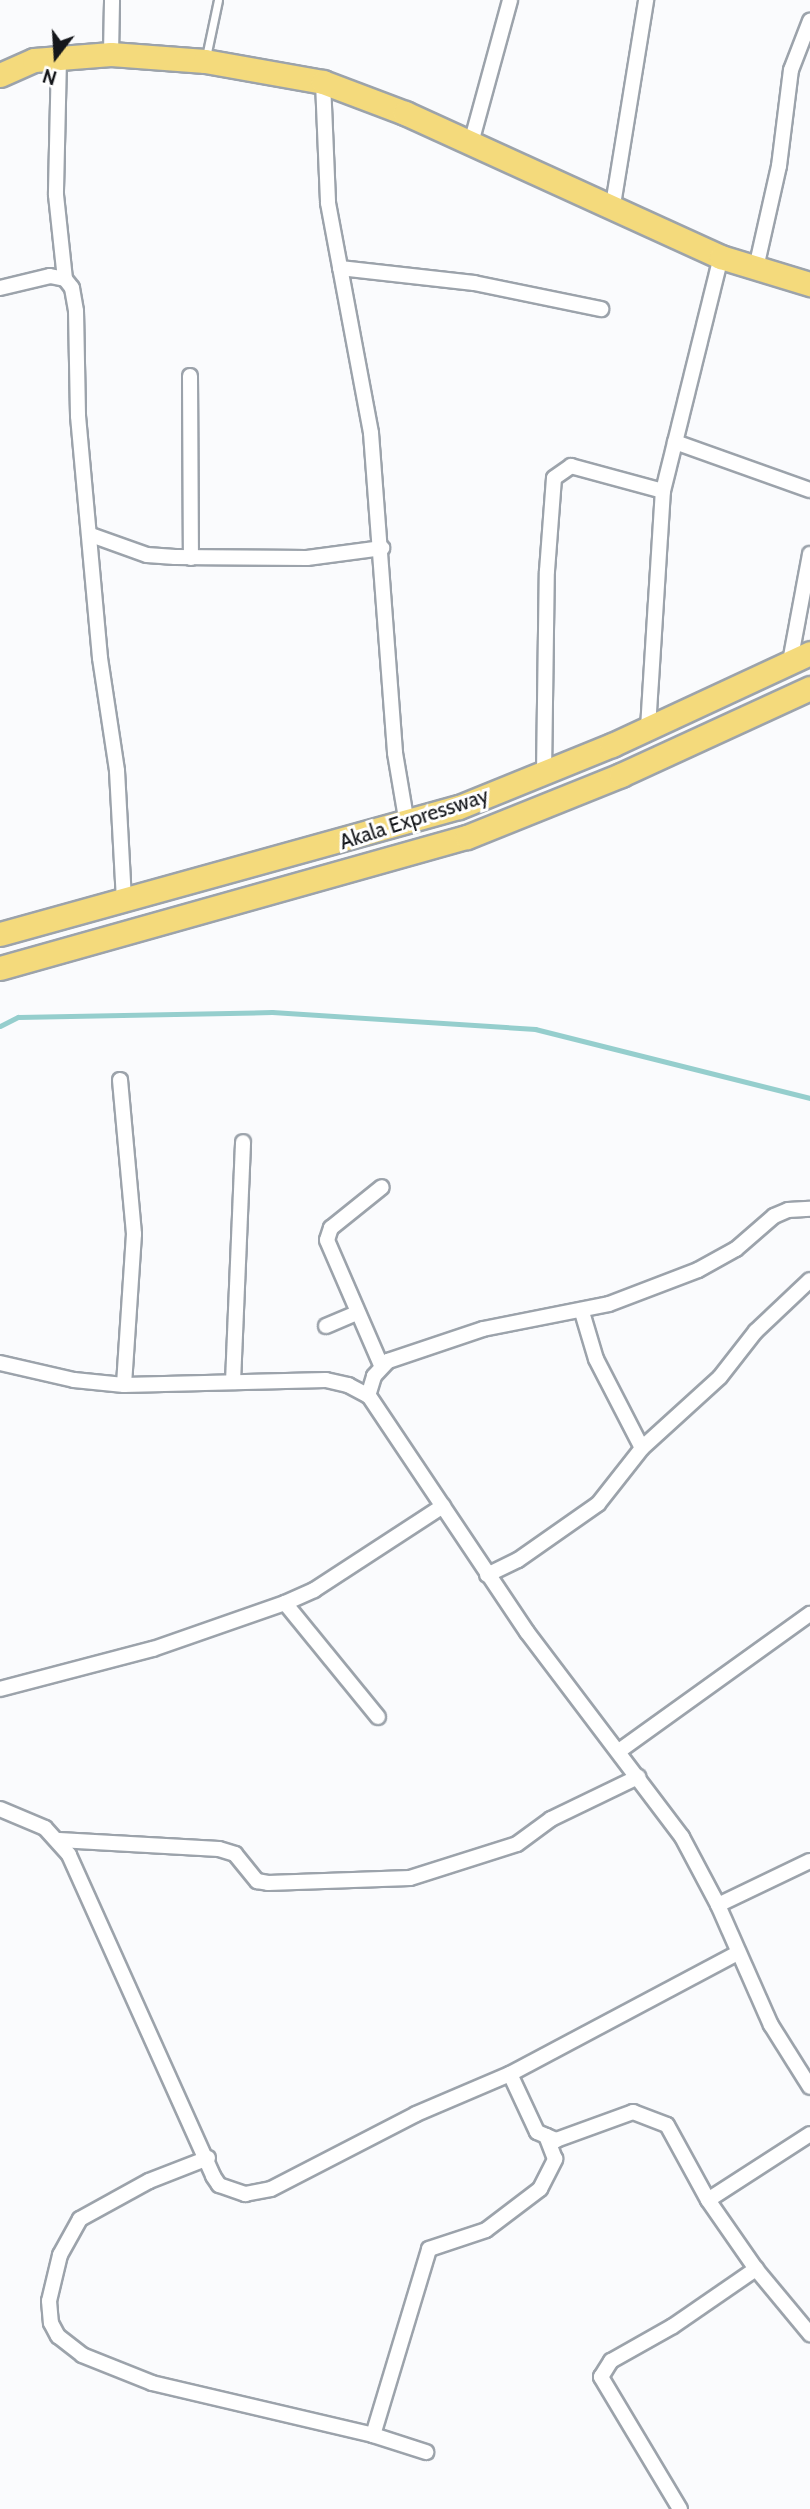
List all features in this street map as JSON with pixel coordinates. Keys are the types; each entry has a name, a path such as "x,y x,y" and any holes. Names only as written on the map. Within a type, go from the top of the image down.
{"main road":[{"path":"0,75 34,60 111,54 205,61 323,82 471,143 612,211 721,257 810,284"},
{"name":"Akala Expressway","path":"0,934 407,824 544,774 800,658"},
{"name":"Akala Expressway","path":"0,968 467,837 621,775 810,688"}],"street":[{"path":"111,54 112,0"},
{"path":"471,143 510,0"},
{"path":"612,211 646,0"},
{"path":"756,268 779,166 792,70 810,21"},
{"path":"59,58 56,195 65,279 72,288 76,312 78,416 91,535 100,658 117,771 124,900"},
{"path":"323,82 328,203 370,433 382,548 395,752 407,824"},
{"path":"648,728 663,491 721,257"},
{"path":"340,268 451,279 601,309"},
{"path":"0,288 50,276 65,279"},
{"path":"190,376 191,558"},
{"path":"675,442 810,490"},
{"path":"544,774 547,571 554,478 571,466 663,491"},
{"path":"91,535 147,555 191,558 307,558 382,548"},
{"path":"800,658 810,554"},
{"path":"120,1080 134,1234 124,1385"},
{"path":"233,1382 243,1142"},
{"path":"381,1366 328,1246 328,1234 382,1187"},
{"path":"368,1396 381,1366 484,1329 582,1312 698,1270 736,1248 774,1216 788,1210 810,1209"},
{"path":"487,1575 518,1560 598,1504 642,1448 720,1377 756,1331 810,1280"},
{"path":"582,1312 596,1359 642,1448"},
{"path":"326,1326 356,1313"},
{"path":"0,1363 74,1380 124,1385 326,1380 348,1385 368,1396 385,1415 487,1575 682,1837 718,1905 771,2025 810,2087"},
{"path":"0,1689 153,1649 285,1603 314,1590 443,1507"},
{"path":"285,1603 378,1717"},
{"path":"619,1751 810,1615"},
{"path":"59,1840 219,1849 235,1854 257,1881 268,1883 410,1878 517,1844 551,1819 638,1777"},
{"path":"0,1809 45,1828 59,1840 219,2185 245,2194 264,2192 416,2114 510,2074 738,1953"},
{"path":"718,1905 810,1861"},
{"path":"510,2074 537,2132 546,2136 564,2140 633,2112 659,2119 675,2138 708,2200 755,2269 810,2334"},
{"path":"708,2200 810,2134"},
{"path":"373,2435 429,2249 486,2230 540,2189 555,2159 546,2136"},
{"path":"208,2158 149,2181 80,2219 60,2255 49,2301 58,2336 82,2355 152,2383 373,2435 426,2452"},
{"path":"680,2509 601,2376 611,2361 673,2326 755,2269"}],"lane":[{"path":"205,61 218,0"}],"waterway":[{"path":"0,1026 18,1017 272,1012 535,1029 810,1098"}]}
